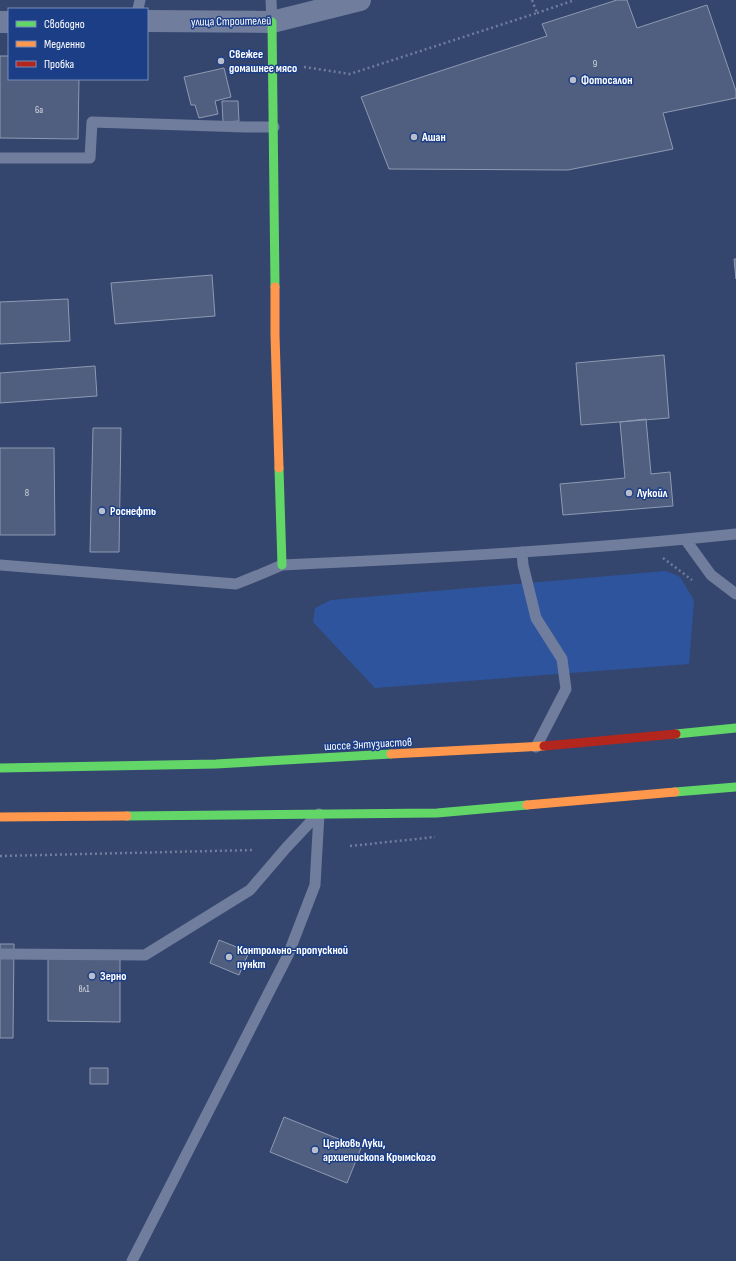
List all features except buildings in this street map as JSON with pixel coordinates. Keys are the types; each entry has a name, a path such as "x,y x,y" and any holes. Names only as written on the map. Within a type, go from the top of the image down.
{"main road":[{"path":"272,22 275,335 282,565"},
{"name":"шоссе Энтузиастов","path":"0,768 216,764 536,747 736,728"},
{"path":"0,817 437,813 736,787"}],"street":[{"name":"улица Строителей","path":"148,21 272,22 360,0"}],"lane":[{"path":"271,0 272,22"},
{"path":"0,158 90,158 92,122 245,128 274,127"},
{"path":"0,564 236,584 282,565 522,552 736,534"},
{"path":"685,539 711,575 736,594"},
{"path":"522,552 523,565 536,618 562,659 566,689 536,747"},
{"path":"0,954 145,955 250,890 286,848 319,814"},
{"path":"132,1261 288,955 315,885 319,814"}],"path":[{"path":"532,0 537,13"},
{"path":"304,67 350,74 575,0"},
{"path":"0,856 253,850"}],"shaded area":[{"path":"666,571 680,577 694,600 689,664 375,688 313,622 315,608 331,600"}],"traffic: fast":[{"path":"272,22 275,287"},
{"path":"279,468 282,565"},
{"path":"676,734 736,728"},
{"path":"0,768 216,764 391,754"},
{"path":"675,792 736,787"},
{"path":"127,816 437,813 527,805"}],"traffic: slow":[{"path":"275,287 279,468"},
{"path":"391,754 544,746"},
{"path":"527,805 675,792"},
{"path":"0,817 127,816"}],"traffic: jam":[{"path":"544,746 676,734"}],"place":[{"name":"Свежее домашнее мясо","path":"221,61"},
{"name":"Фотосалон","path":"573,80"},
{"name":"Ашан","path":"414,137"},
{"name":"Лукойл","path":"629,493"},
{"name":"Роснефть","path":"102,511"},
{"name":"Контрольно-пропускной пункт","path":"229,957"},
{"name":"Зерно","path":"92,976"},
{"name":"Церковь Луки, архиепископа Крымского","path":"315,1150"}]}
